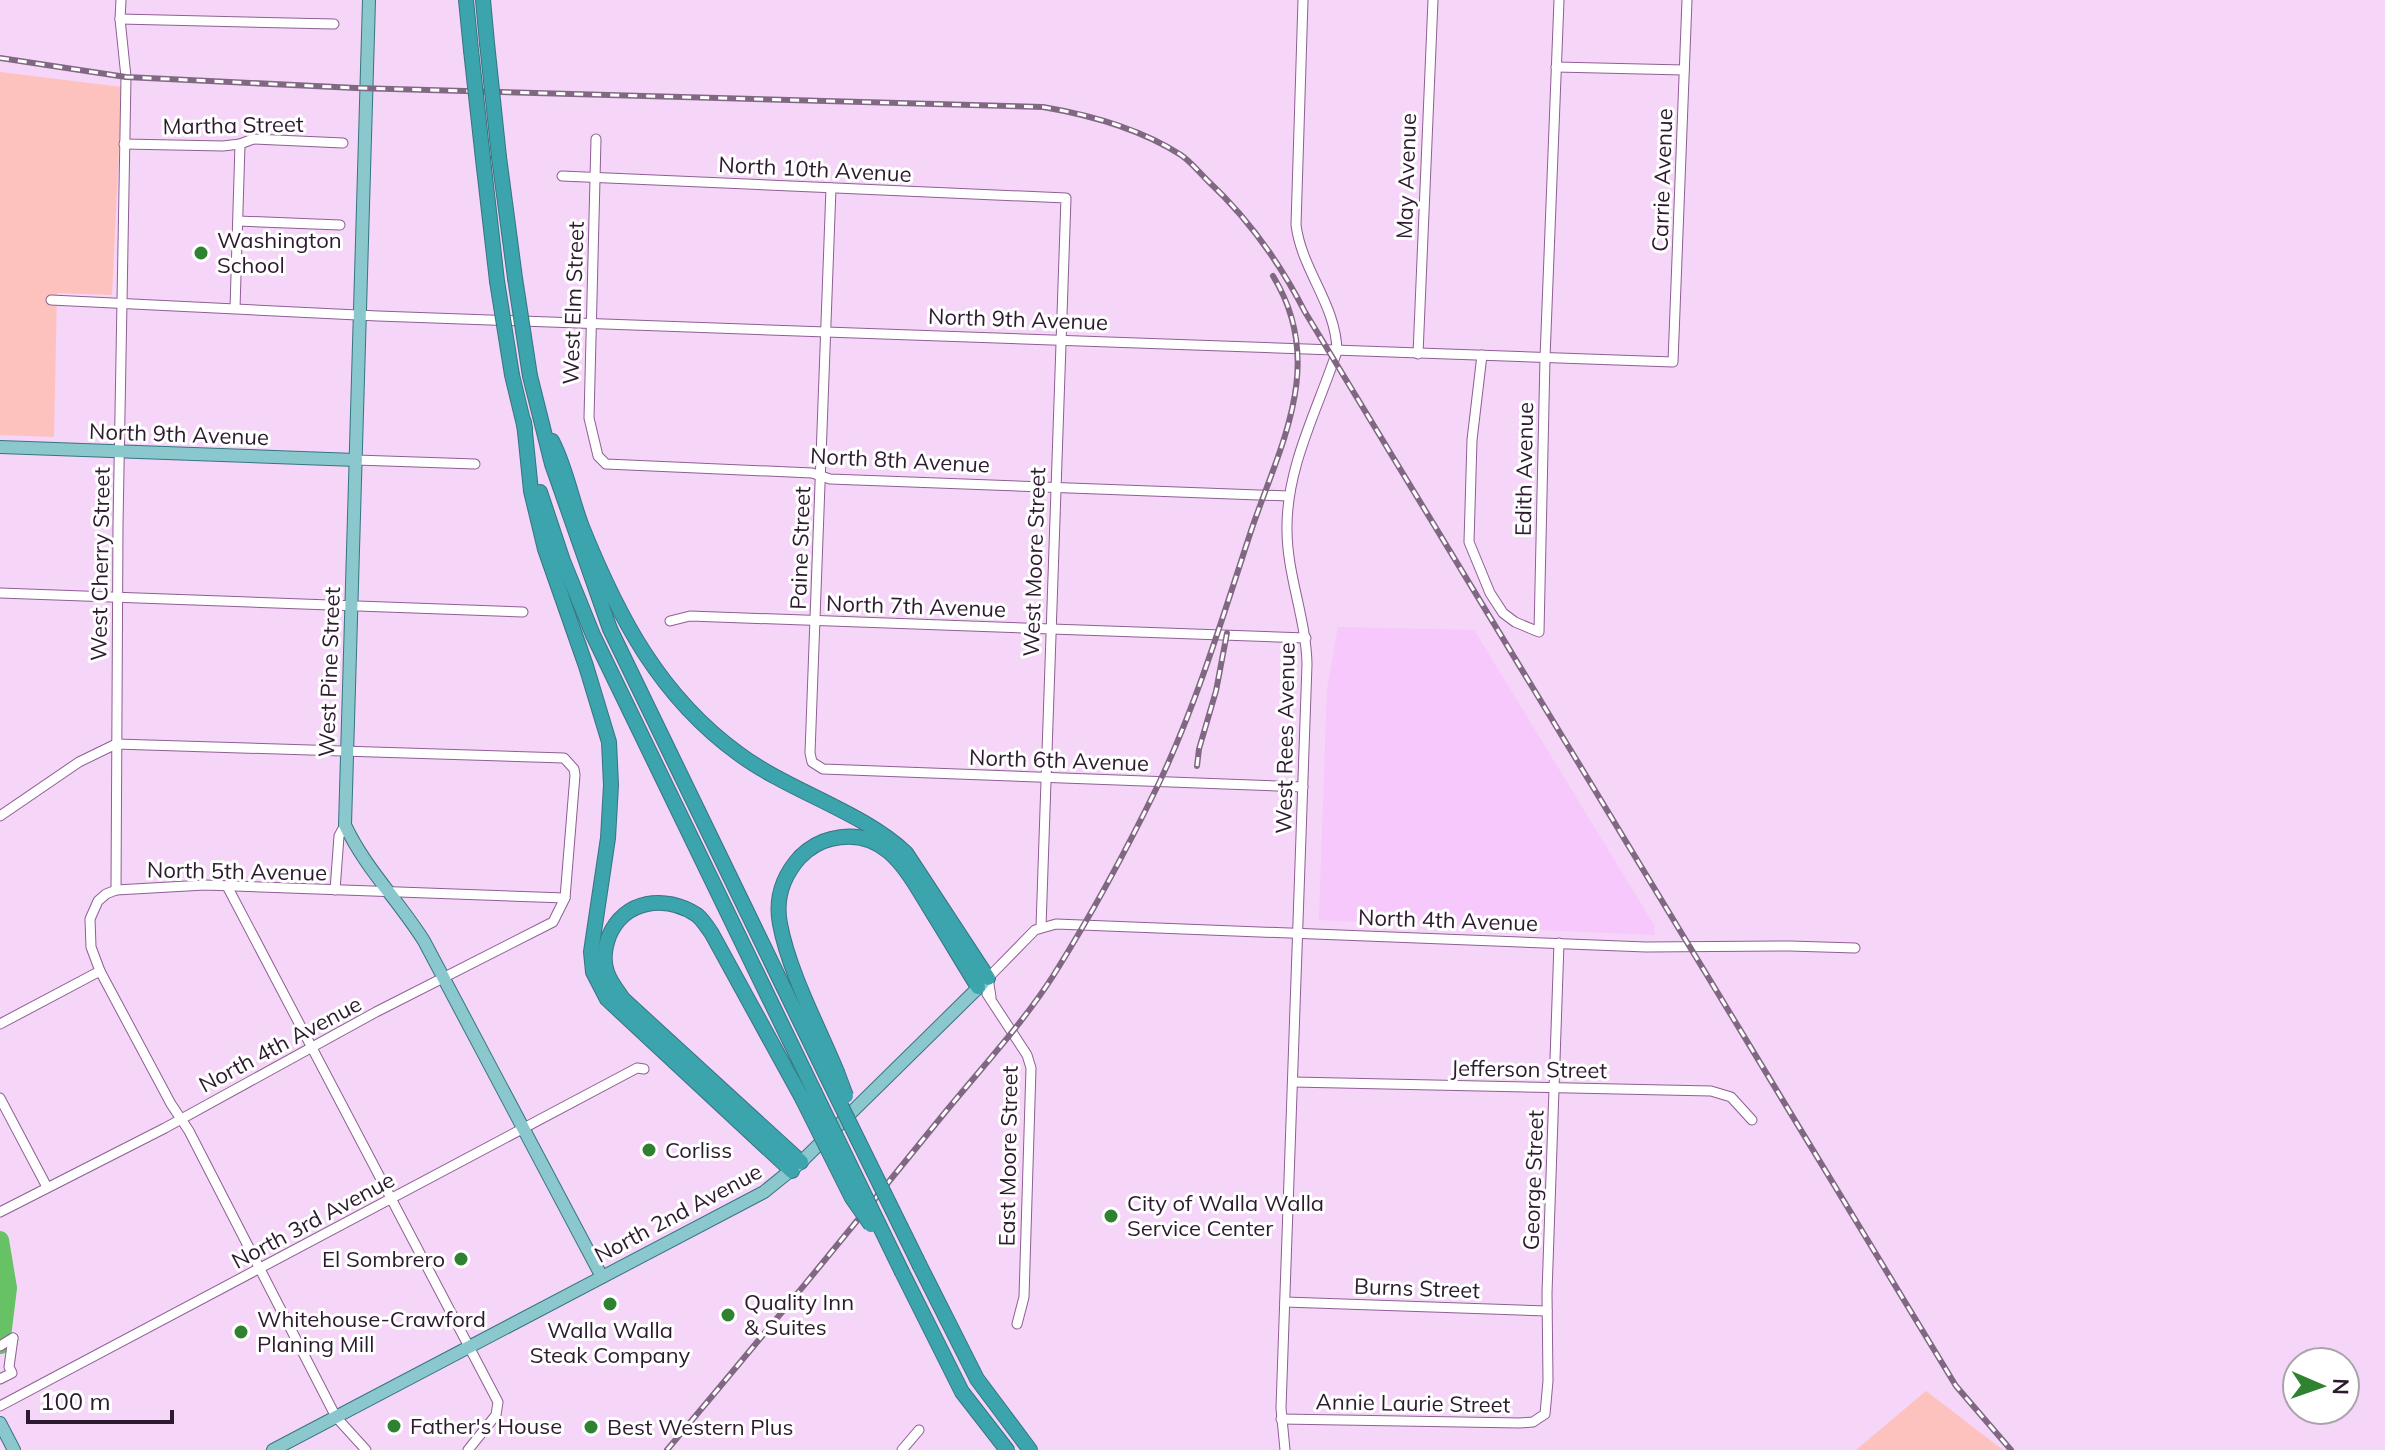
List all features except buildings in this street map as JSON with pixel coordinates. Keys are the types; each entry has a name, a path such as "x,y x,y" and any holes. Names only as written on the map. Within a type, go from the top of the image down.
{"highway":[{"path":"466,0 497,281 512,375 541,496 563,561 593,635 808,1094 962,1392 1007,1450"},
{"path":"483,0 499,157 538,416 575,534 610,629 832,1075 870,1164 977,1379 1030,1450"},
{"path":"538,416 560,456 581,524 616,606 634,640 662,681 701,722 739,755 890,838 906,853 983,983"},
{"path":"524,422 531,491 545,549 609,742 611,785 608,838 591,952 593,972 607,999 797,1166"},
{"path":"832,1075 780,924 778,901 783,881 808,848 845,835 866,838 886,848 903,865 983,983"},
{"path":"797,1166 623,999 607,972 605,948 615,923 630,908 655,901 699,916 808,1094"}],"main road":[{"name":"West Pine Street","path":"345,825 369,0"},
{"name":"North 9th Avenue","path":"0,447 356,460"},
{"path":"345,825 358,851 414,925 445,979 602,1277"},
{"name":"North 2nd Avenue","path":"273,1450 755,1197 797,1166 983,983"},
{"path":"0,1423 14,1450"}],"street":[{"name":"West Cherry Street","path":"116,890 117,598 126,66 120,19 121,0"},
{"name":"West Rees Avenue","path":"1285,1450 1281,1419 1306,638 1288,548 1288,496 1337,351 1329,308 1302,256 1296,225 1303,0"},
{"name":"May Avenue","path":"1418,354 1433,0"},
{"name":"Edith Avenue","path":"1482,355 1472,440 1469,542 1490,593 1503,613 1539,632 1545,358 1559,0"},
{"name":"Carrie Avenue","path":"1673,362 1687,0"},
{"path":"120,19 334,24"},
{"path":"1556,67 1684,70"},
{"name":"Martha Street","path":"124,144 223,146 253,139 343,143"},
{"name":"West Elm Street","path":"596,139 589,418 598,456 606,464"},
{"path":"235,308 240,144"},
{"name":"North 10th Avenue","path":"562,176 1066,198"},
{"name":"Paine Street","path":"815,765 810,753 831,188"},
{"name":"West Moore Street","path":"1041,927 1066,198"},
{"path":"238,221 340,225"},
{"name":"North 9th Avenue","path":"51,300 1673,362"},
{"path":"356,460 475,464"},
{"name":"North 8th Avenue","path":"606,464 812,473 830,479 1288,496"},
{"path":"0,593 523,612"},
{"name":"North 7th Avenue","path":"670,621 690,616 1306,638"},
{"path":"0,816 79,762 116,744 564,758 574,769 575,775 565,898"},
{"name":"North 6th Avenue","path":"815,765 823,769 1303,787"},
{"path":"335,890 339,836 345,825"},
{"path":"227,886 498,1402 499,1410 468,1450"},
{"name":"North 5th Avenue","path":"100,971 91,947 90,919 98,901 116,890 227,886 565,898"},
{"name":"North 4th Avenue","path":"0,1212 553,922 565,898"},
{"name":"North 4th Avenue","path":"1041,927 1056,924 1646,947 1855,948"},
{"name":"North 2nd Avenue","path":"983,983 1041,927"},
{"name":"George Street","path":"1543,1417 1548,1397 1547,1311 1559,943"},
{"path":"0,1024 100,971 336,1417 366,1450"},
{"name":"East Moore Street","path":"983,983 1027,1055 1031,1068 1024,1297 1017,1324"},
{"name":"North 3rd Avenue","path":"0,1406 637,1068 644,1069"},
{"name":"Jefferson Street","path":"1293,1082 1724,1093 1737,1101 1752,1120"},
{"path":"0,1098 47,1187"},
{"name":"Burns Street","path":"1285,1302 1547,1311"},
{"path":"0,1346 13,1338 9,1367 12,1373 0,1379"},
{"name":"Annie Laurie Street","path":"1281,1419 1520,1423 1543,1417"},
{"path":"902,1450 919,1430"}],"shaded area":[{"path":"0,72 122,87 112,295 57,293 54,437 0,435"},
{"path":"1338,627 1474,630 1654,925 1655,935 1319,920 1327,689"},
{"path":"1926,1391 2003,1450 1856,1450"}],"waterway":[{"path":"0,1240 8,1288 1,1345"}],"railway":[{"path":"0,58 126,77 356,88 1043,107 1114,124 1148,137 1181,155 1236,210 1285,276 1956,1386 2011,1450"},
{"path":"667,1450 1026,1015 1067,953 1134,832 1173,753 1197,691 1285,436 1297,373 1296,341 1289,309 1273,276"},
{"path":"1197,766 1227,633"}],"place":[{"name":"Washington School","path":"201,253"},
{"name":"Corliss","path":"649,1150"},
{"name":"City of Walla Walla Service Center","path":"1111,1216"},
{"name":"El Sombrero","path":"461,1259"},
{"name":"Walla Walla Steak Company","path":"610,1304"},
{"name":"Quality Inn & Suites","path":"728,1315"},
{"name":"Whitehouse-Crawford Planing Mill","path":"241,1332"},
{"name":"Father's House","path":"394,1426"},
{"name":"Best Western Plus","path":"591,1427"}]}
